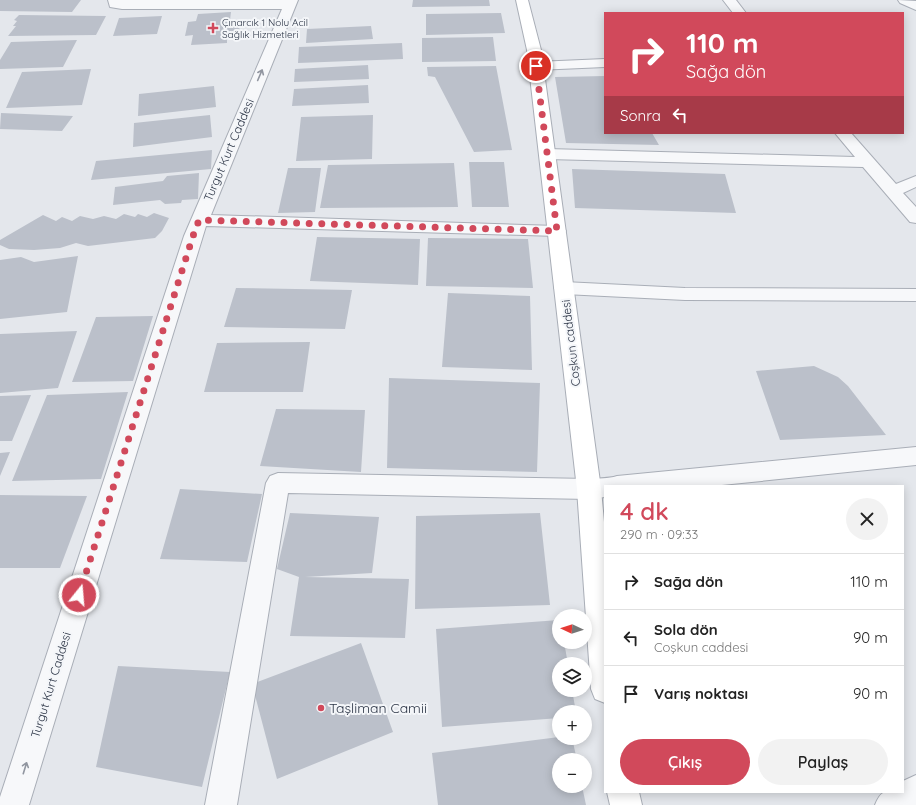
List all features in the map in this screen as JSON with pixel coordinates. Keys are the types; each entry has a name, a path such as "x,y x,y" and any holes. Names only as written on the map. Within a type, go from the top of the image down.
{"street":[{"path":"114,0 116,4 122,5 291,3"},
{"name":"Coşkun caddesi","path":"522,0 536,66 564,288 597,488 604,664"},
{"path":"728,0 739,12"},
{"name":"Turgut Kurt Caddesi","path":"12,805 193,236 291,3"},
{"path":"536,66 604,63"},
{"path":"844,134 916,218"},
{"path":"547,154 868,162"},
{"path":"893,191 916,181"},
{"path":"199,220 557,231"},
{"path":"564,288 685,294 916,295"},
{"path":"627,485 916,456"},
{"path":"221,805 278,483 597,488"},
{"path":"891,805 916,791"},
{"path":"623,793 626,805"},
{"path":"0,801 12,805"}],"building":[{"path":"0,0 81,0 72,12 0,11"},
{"path":"413,0 489,0 490,6 412,7"},
{"name":"Çınarcık 1 Nolu Acil Sağlık Hizmetleri","path":"231,12 230,20 240,20 239,34 227,35 227,43 191,45 193,35 185,36 188,22 196,21 198,14"},
{"path":"501,13 505,33 426,35 426,14"},
{"path":"19,15 106,16 96,35 8,36 16,26 13,26 17,21 14,20"},
{"path":"162,16 157,34 113,36 119,18"},
{"path":"371,26 373,39 306,43 307,29"},
{"path":"493,37 496,61 422,62 422,38"},
{"path":"77,40 63,67 0,69 0,60 11,42"},
{"path":"402,43 403,59 298,63 299,47"},
{"path":"368,65 369,79 294,82 295,69"},
{"path":"496,66 512,150 474,152 435,77 428,76 427,67"},
{"path":"91,69 82,105 6,108 22,72"},
{"path":"604,76 604,134 653,134 659,145 566,143 555,77"},
{"path":"368,85 369,103 292,106 294,89"},
{"path":"214,86 216,107 138,116 139,94"},
{"path":"1,113 73,116 62,131 0,129"},
{"path":"210,115 212,137 133,147 134,123"},
{"path":"373,115 372,159 296,161 301,117"},
{"path":"212,150 211,169 91,180 96,161"},
{"path":"469,162 504,162 509,207 472,207"},
{"path":"454,163 458,207 320,208 328,165"},
{"path":"288,168 321,168 315,212 278,213"},
{"path":"572,169 725,174 736,213 575,208"},
{"path":"199,173 198,199 182,200 181,203 165,204 160,200 113,205 115,187 163,181 167,176"},
{"path":"154,213 169,218 162,231 155,238 88,246 76,243 60,248 34,250 9,249 0,245 0,240 43,215 56,221 62,217 72,221 80,216 93,219 104,216 116,219 124,214 135,217 138,214 147,217"},
{"path":"317,237 420,239 418,285 310,281"},
{"path":"428,238 528,239 533,288 426,286"},
{"path":"78,256 67,312 0,319 0,260 21,257 34,262"},
{"path":"236,288 352,290 345,329 224,327"},
{"path":"448,293 530,296 532,370 442,367"},
{"path":"153,316 133,381 72,382 96,317"},
{"path":"77,331 58,388 0,393 0,334"},
{"path":"310,342 303,392 204,392 217,343"},
{"path":"814,366 838,377 848,386 886,435 780,440 756,371"},
{"path":"389,378 540,383 537,472 387,468"},
{"path":"128,392 101,479 12,481 47,395"},
{"path":"31,395 12,441 0,441 0,396"},
{"path":"276,409 365,410 361,472 260,466"},
{"path":"10,452 0,476 0,453"},
{"path":"180,489 262,494 247,562 160,559"},
{"path":"0,495 87,496 60,568 0,568"},
{"path":"290,513 379,517 372,573 305,577 409,579 405,638 290,636 299,577 277,569"},
{"path":"540,513 550,605 415,609 416,516"},
{"path":"552,621 552,649 565,649 567,657 552,657 552,697 573,697 575,705 552,705 552,719 442,727 436,629"},
{"name":"Taşliman Camii","path":"361,643 393,732 277,779 252,684"},
{"path":"118,666 230,672 202,787 96,767"},
{"path":"552,738 552,745 574,745 575,753 552,753 552,793 583,793 586,805 438,805 432,753"}],"place":[{"name":"Çınarcık 1 Nolu Acil Sağlık Hizmetleri","path":"213,28"},
{"name":"Taşliman Camii","path":"321,708"}],"route":[{"path":"79,595 199,220 557,231 536,66"}]}
